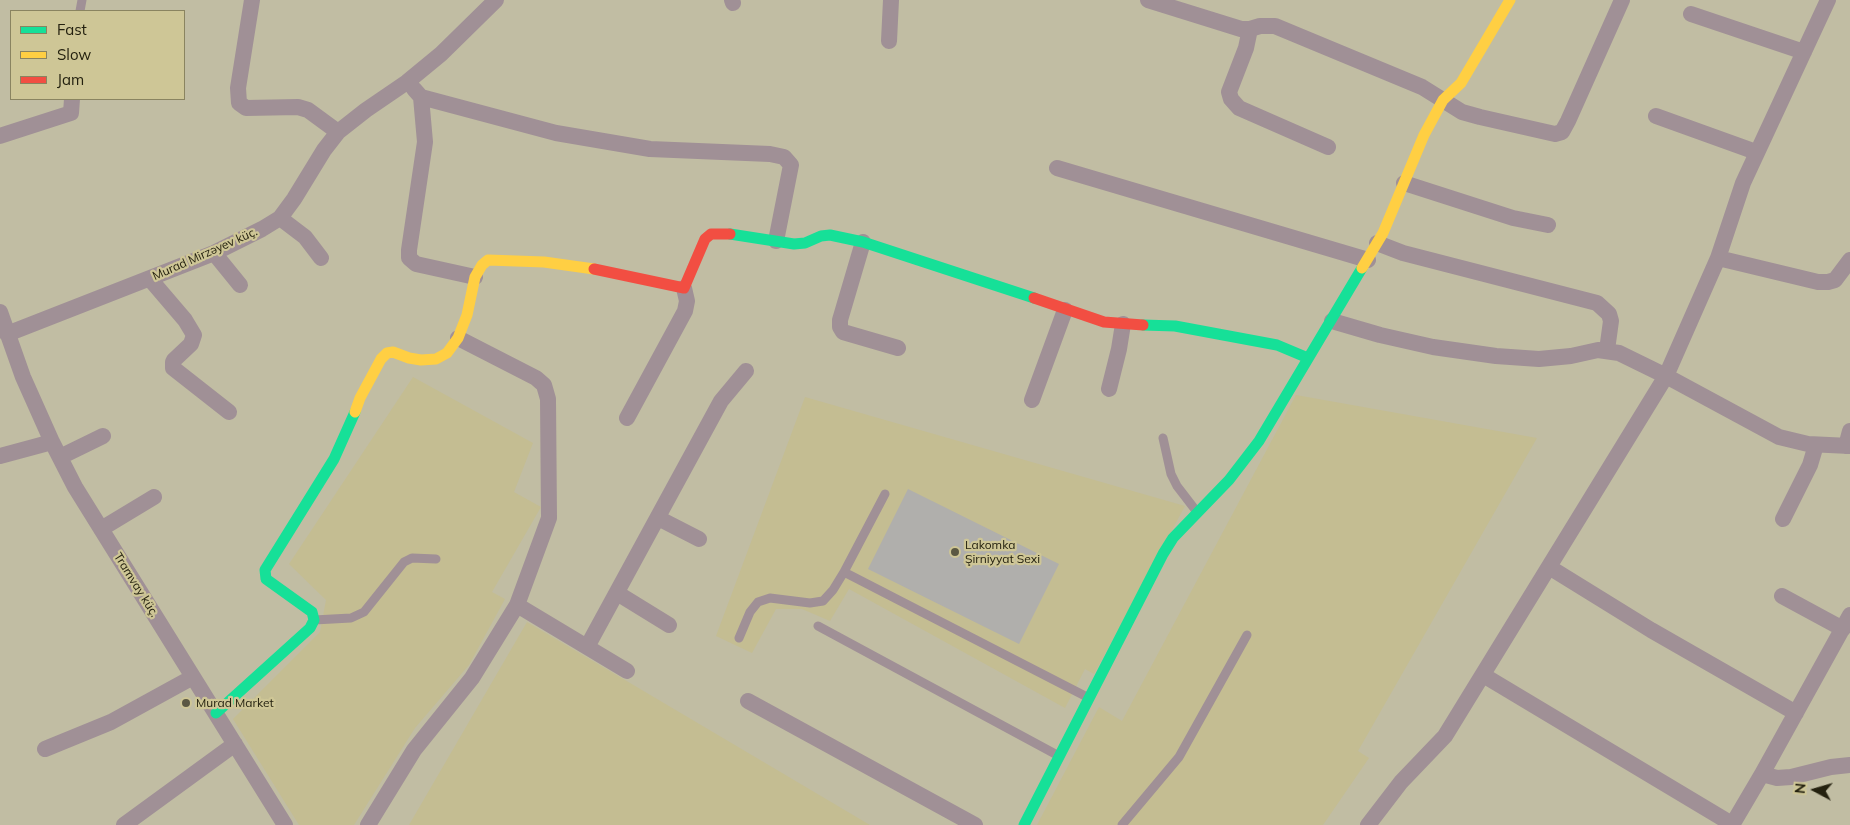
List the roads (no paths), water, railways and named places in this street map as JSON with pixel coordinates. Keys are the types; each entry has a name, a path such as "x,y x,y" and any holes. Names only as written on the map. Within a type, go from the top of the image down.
{"street":[{"path":"252,0 238,88 239,103 246,108 298,107 308,110 338,132"},
{"name":"Murad Mirzəyev küç.","path":"7,334 214,253 280,218 324,150 338,132 407,82 441,54 496,0"},
{"path":"889,41 891,0"},
{"path":"1148,0 1242,29 1275,26 1415,84 1462,112 1480,118 1555,134 1562,132 1568,122 1622,0"},
{"path":"1024,825 1163,554 1173,538 1229,480 1259,441 1368,260 1424,135 1443,100 1461,83 1482,51 1510,0"},
{"path":"1368,825 1401,782 1445,736 1666,376 1718,258 1743,182 1828,0"},
{"path":"1691,14 1804,52"},
{"path":"1250,29 1246,48 1229,92 1231,100 1239,108 1328,147"},
{"path":"407,82 421,97 566,135 650,149 770,154 784,157 791,165 776,241"},
{"path":"421,97 425,142 409,258 416,264 476,277"},
{"path":"0,136 71,113 72,100"},
{"path":"1656,116 1756,152"},
{"path":"1057,168 1368,260"},
{"path":"1404,183 1513,218 1548,225"},
{"path":"280,218 305,237 321,258"},
{"path":"627,418 684,311 687,301 684,288 705,239 711,234 720,233 794,244 805,243 821,236 830,235 863,242 993,283 1065,310 1104,322 1154,324 1185,328 1277,345 1308,358"},
{"path":"863,242 840,320 840,327 843,332 898,348"},
{"path":"1377,243 1403,253 1597,303 1609,314 1611,321 1607,350"},
{"path":"214,253 240,285"},
{"path":"1718,258 1818,282 1835,280 1850,260"},
{"path":"216,713 310,628 314,620 312,612 266,579 265,570 334,459 360,398 381,359 393,352 420,360 436,359 448,353 458,338 467,314 476,277 482,265 488,260 496,259 579,266 684,288"},
{"path":"150,279 185,320 194,335 192,344 172,362 173,368 229,412"},
{"path":"1032,400 1065,310"},
{"name":"Tramvay küç.","path":"0,312 23,377 60,457 101,529 285,825"},
{"path":"1332,321 1380,335 1433,347 1496,356 1539,359 1607,350 1627,356 1779,437 1816,445 1849,441"},
{"path":"1109,388 1123,324"},
{"path":"368,825 414,750 472,678 517,605 549,518 548,399 544,385 536,378 458,338"},
{"path":"586,648 721,401 746,370"},
{"path":"60,457 103,436"},
{"path":"0,456 52,442"},
{"path":"1783,518 1810,465 1816,445"},
{"path":"101,529 154,497"},
{"path":"658,518 699,539"},
{"path":"1549,567 1651,630 1796,713"},
{"path":"617,593 669,625"},
{"path":"1483,675 1732,825 1846,622 1782,596"},
{"path":"517,605 627,671"},
{"path":"45,749 111,722 193,677"},
{"path":"748,701 975,825"},
{"path":"124,825 235,744"},
{"path":"1762,774 1777,778 1791,777 1830,767 1850,765"}],"lane":[{"path":"1163,438 1171,474 1177,486 1197,513"},
{"path":"739,638 750,612 758,602 770,598 810,603 823,601 833,590 844,572 885,494"},
{"path":"314,620 351,618 364,612 404,562 412,558 436,559"},
{"path":"844,572 1089,698"},
{"path":"818,626 1060,756"},
{"path":"1122,825 1179,757 1247,635"}],"place":[{"name":"Lakomka Şirniyyat Sexi","path":"955,552"},
{"name":"Murad Market","path":"186,703"}]}
